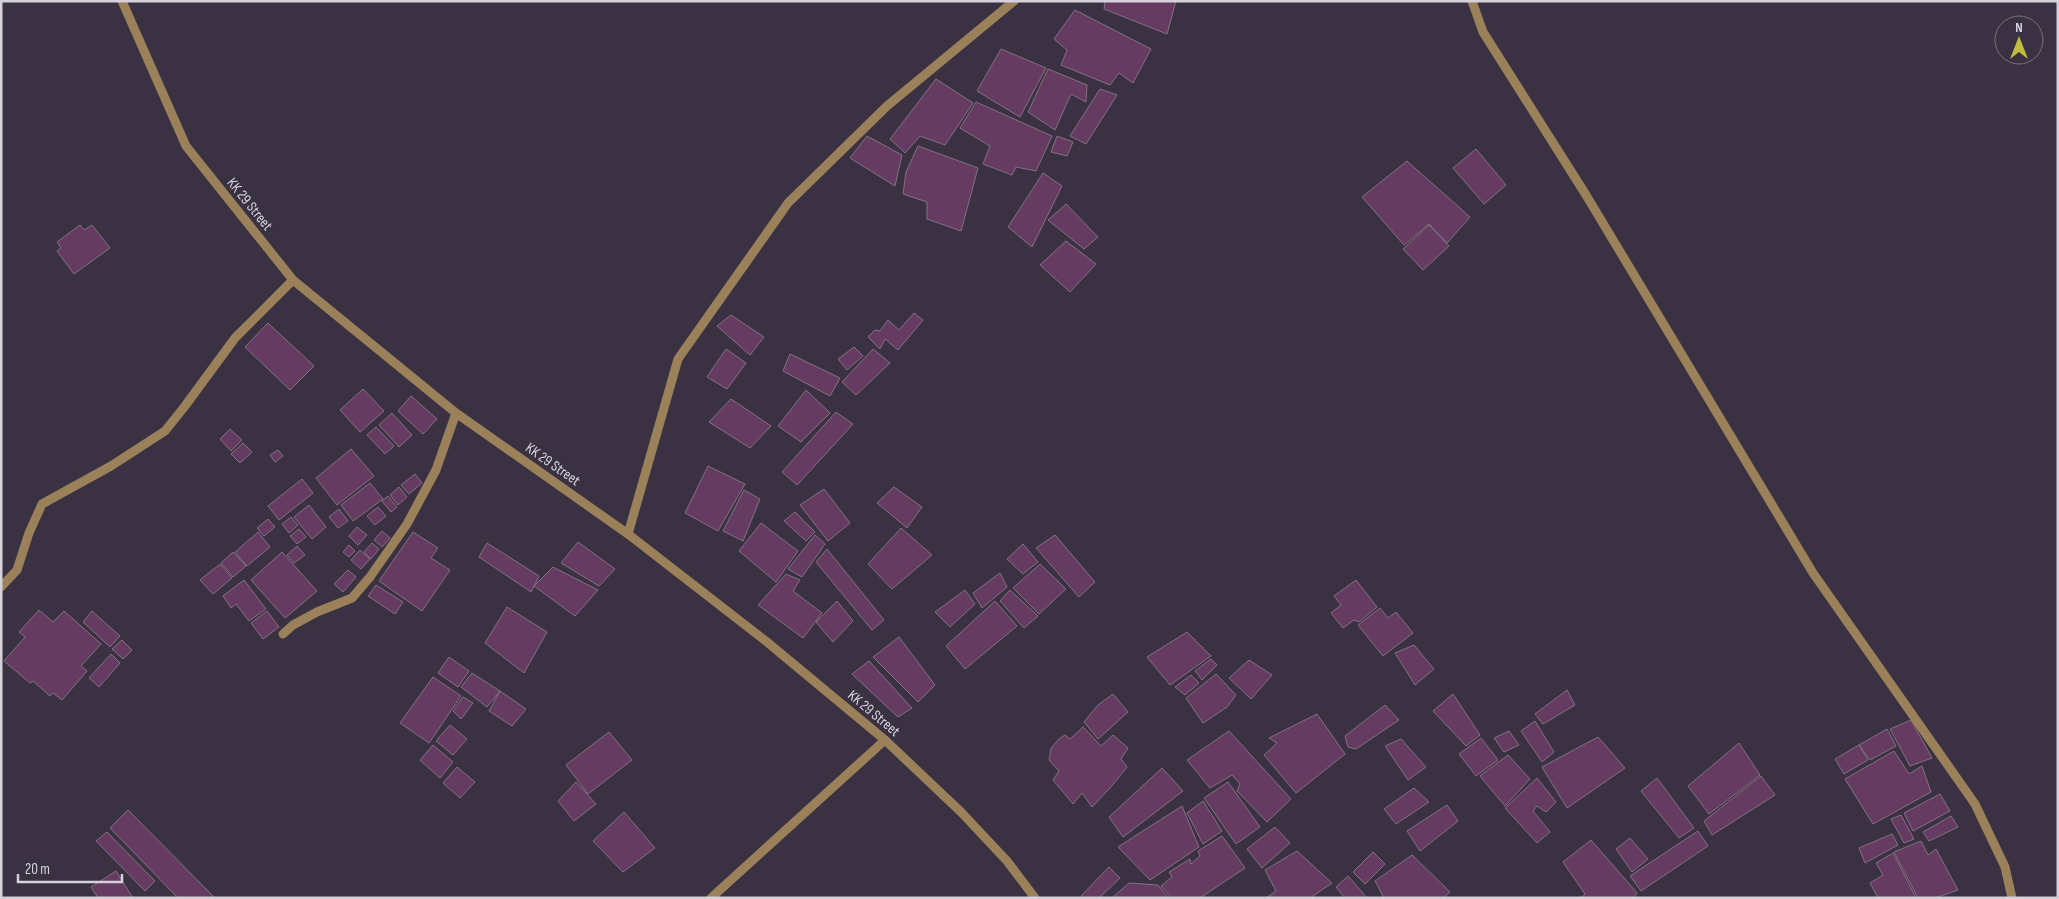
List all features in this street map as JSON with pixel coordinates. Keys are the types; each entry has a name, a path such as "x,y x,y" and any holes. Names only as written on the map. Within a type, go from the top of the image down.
{"street":[{"name":"KK 29 Street","path":"122,1 186,146 293,280 456,413 628,534 767,642 886,740 961,812 1007,861 1035,898"},
{"path":"628,534 678,359 788,203 887,106 1014,1"},
{"path":"1472,1 1483,32 1586,194 1813,573 1975,804 2005,866 2012,898"},
{"path":"1,587 16,570 42,504 111,466 165,431 235,338 293,280"},
{"path":"283,634 293,625 317,612 352,598 370,577 407,524 436,470 456,413"},
{"path":"711,898 886,740"}],"building":[{"path":"1105,1 1176,1 1167,34 1104,9"},
{"path":"1075,10 1151,49 1133,83 1119,73 1110,85 1061,65 1067,50 1054,39"},
{"path":"1001,49 1046,68 1020,117 977,91"},
{"path":"1048,69 1087,85 1086,102 1071,94 1055,130 1028,112"},
{"path":"936,79 973,103 945,145 920,136 905,153 890,139"},
{"path":"1100,89 1117,95 1086,144 1070,136"},
{"path":"976,102 1052,136 1036,171 1016,167 1012,175 983,164 990,146 960,128"},
{"path":"867,136 902,155 895,186 850,158"},
{"path":"1057,136 1073,142 1067,156 1051,152"},
{"path":"918,146 978,168 961,231 927,219 927,202 903,194 906,172"},
{"path":"1476,149 1506,185 1484,204 1453,168"},
{"path":"1407,161 1470,217 1447,243 1429,224 1404,245 1362,197"},
{"path":"1043,173 1062,186 1032,247 1008,227"},
{"path":"1066,204 1098,237 1084,249 1048,220"},
{"path":"80,225 84,230 92,225 110,248 74,274 57,251 61,248 57,242"},
{"path":"1429,225 1449,246 1423,270 1403,249"},
{"path":"1066,241 1096,264 1070,292 1040,265"},
{"path":"914,313 923,320 898,350 885,339 880,349 868,337 875,330 880,331 888,320 899,330"},
{"path":"731,315 764,337 750,355 717,326"},
{"path":"268,323 314,366 290,390 245,347"},
{"path":"854,347 863,356 847,370 838,359"},
{"path":"726,349 746,363 727,389 707,377"},
{"path":"873,349 890,363 856,395 842,382"},
{"path":"790,354 840,378 830,396 783,371"},
{"path":"363,389 384,411 360,432 340,410"},
{"path":"806,390 830,413 801,442 778,426"},
{"path":"411,396 437,419 423,434 398,411"},
{"path":"731,399 771,426 750,448 709,422"},
{"path":"836,412 853,424 797,485 782,472"},
{"path":"392,413 412,435 399,447 379,425"},
{"path":"376,427 394,446 385,454 367,435"},
{"path":"230,429 242,440 231,451 220,439"},
{"path":"243,443 252,452 240,463 231,454"},
{"path":"351,449 374,476 337,505 316,478"},
{"path":"278,450 283,456 275,462 270,455"},
{"path":"708,466 745,484 718,531 685,513"},
{"path":"415,474 422,483 409,494 401,485"},
{"path":"302,479 313,493 279,520 268,506"},
{"path":"370,483 383,499 353,521 341,505"},
{"path":"399,487 407,497 398,505 390,495"},
{"path":"894,487 922,507 907,528 877,503"},
{"path":"824,489 850,523 828,541 800,505"},
{"path":"744,490 760,499 743,541 723,531"},
{"path":"388,496 397,507 391,512 382,501"},
{"path":"309,505 326,527 312,539 294,517"},
{"path":"378,507 386,516 375,525 367,516"},
{"path":"339,509 348,521 338,528 329,517"},
{"path":"795,512 815,532 806,541 784,521"},
{"path":"291,517 298,525 289,533 282,524"},
{"path":"268,519 275,527 264,536 257,528"},
{"path":"761,523 798,551 776,582 739,551"},
{"path":"357,527 367,535 358,545 349,536"},
{"path":"901,528 932,555 892,589 868,564"},
{"path":"299,529 306,537 297,544 290,536"},
{"path":"382,531 390,538 382,547 374,540"},
{"path":"258,532 270,547 247,566 235,552"},
{"path":"413,532 438,548 431,558 450,570 422,611 379,581"},
{"path":"815,535 825,544 802,577 788,569"},
{"path":"1055,535 1095,582 1079,597 1036,548"},
{"path":"578,542 615,569 599,586 561,563"},
{"path":"372,543 379,549 371,559 364,552"},
{"path":"487,543 539,576 531,592 479,557"},
{"path":"1023,544 1038,562 1023,574 1007,559"},
{"path":"349,545 355,551 349,557 343,552"},
{"path":"297,546 305,555 294,563 287,555"},
{"path":"827,549 884,620 872,630 816,562"},
{"path":"360,550 370,559 361,569 351,560"},
{"path":"233,552 246,566 233,577 221,563"},
{"path":"282,552 317,591 285,618 251,580"},
{"path":"220,564 232,578 213,594 200,580"},
{"path":"1040,564 1066,589 1039,614 1013,588"},
{"path":"553,567 598,590 575,616 534,586"},
{"path":"348,570 356,577 343,592 334,584"},
{"path":"1000,573 1007,587 982,608 973,593"},
{"path":"786,574 800,580 793,591 822,613 803,638 758,605"},
{"path":"244,580 266,609 249,621 236,604 231,608 223,596"},
{"path":"1356,580 1377,607 1359,622 1354,620 1343,628 1331,613 1341,605 1334,596"},
{"path":"376,585 403,602 395,614 368,596"},
{"path":"965,590 975,604 950,627 935,612"},
{"path":"1010,590 1038,616 1024,628 1000,601"},
{"path":"837,601 853,621 833,642 816,622"},
{"path":"995,601 1017,626 965,669 946,646"},
{"path":"507,607 547,632 524,673 485,643"},
{"path":"1380,608 1388,618 1396,612 1413,633 1383,656 1358,625"},
{"path":"39,610 53,622 64,611 101,644 81,666 87,671 62,700 53,693 50,696 33,681 30,683 4,661 25,637 19,632"},
{"path":"92,611 120,636 110,647 83,622"},
{"path":"267,611 279,627 263,639 251,623"},
{"path":"1187,632 1211,656 1170,685 1147,657"},
{"path":"899,637 935,685 918,702 873,657"},
{"path":"122,640 132,650 123,659 112,649"},
{"path":"1414,645 1434,669 1415,685 1395,653"},
{"path":"111,654 120,663 99,687 89,678"},
{"path":"449,657 469,671 458,687 438,673"},
{"path":"1211,659 1217,665 1202,680 1195,671"},
{"path":"1249,660 1272,675 1251,699 1229,678"},
{"path":"869,661 912,708 898,717 852,674"},
{"path":"472,673 500,691 487,707 461,687"},
{"path":"1216,674 1236,695 1227,707 1203,723 1186,698"},
{"path":"1191,675 1199,683 1185,695 1175,687"},
{"path":"433,677 461,696 429,743 400,723"},
{"path":"1567,690 1575,705 1543,724 1535,714"},
{"path":"500,691 526,709 512,726 489,711"},
{"path":"1113,694 1128,712 1098,739 1084,722 1098,705"},
{"path":"1453,694 1480,735 1466,746 1433,711"},
{"path":"463,697 473,703 461,719 453,711"},
{"path":"1385,705 1399,720 1356,749 1348,747 1345,736"},
{"path":"1317,714 1345,754 1296,793 1264,755 1277,743 1269,738"},
{"path":"1911,720 1932,758 1910,766 1890,729"},
{"path":"1535,721 1554,752 1542,762 1521,731"},
{"path":"450,725 467,739 453,755 436,741"},
{"path":"1083,727 1101,746 1113,735 1128,748 1121,759 1127,767 1092,807 1082,793 1073,804 1053,780 1059,771 1049,760 1051,748 1060,738 1065,735 1070,739"},
{"path":"1887,729 1896,746 1870,760 1859,745"},
{"path":"1229,731 1291,799 1267,822 1237,791 1240,784 1232,775 1210,788 1187,760"},
{"path":"1509,731 1519,745 1504,752 1494,738"},
{"path":"609,732 632,760 588,794 566,765"},
{"path":"1598,737 1625,768 1567,808 1542,767"},
{"path":"1481,738 1498,760 1476,776 1459,754"},
{"path":"1401,739 1426,767 1408,780 1385,746"},
{"path":"1739,743 1760,775 1709,814 1688,786"},
{"path":"433,745 453,762 440,778 420,760"},
{"path":"1859,745 1868,760 1844,774 1835,759"},
{"path":"1894,751 1909,774 1922,766 1931,792 1873,824 1845,779"},
{"path":"1508,755 1530,779 1505,806 1480,776"},
{"path":"457,767 475,782 460,798 443,783"},
{"path":"1162,768 1183,791 1123,837 1109,817"},
{"path":"1761,776 1775,795 1712,835 1704,821"},
{"path":"1537,778 1556,802 1546,812 1537,806 1533,811 1550,832 1537,843 1505,808"},
{"path":"1657,778 1694,828 1679,838 1641,791"},
{"path":"576,782 596,804 574,821 558,801"},
{"path":"1228,782 1260,827 1236,844 1204,798"},
{"path":"1414,788 1429,802 1396,824 1384,809"},
{"path":"1940,794 1950,811 1913,831 1904,813"},
{"path":"1203,801 1222,831 1203,844 1187,813"},
{"path":"1447,805 1458,821 1420,851 1407,831"},
{"path":"1182,806 1199,847 1150,880 1118,847"},
{"path":"128,810 213,896 211,898 178,898 110,828"},
{"path":"624,812 655,848 623,872 593,841"},
{"path":"1901,815 1914,839 1904,843 1891,819"},
{"path":"1951,816 1958,827 1929,841 1923,832"},
{"path":"1275,827 1290,843 1262,868 1247,849"},
{"path":"1698,831 1708,846 1641,891 1630,876"},
{"path":"107,832 155,881 145,891 96,841"},
{"path":"1892,834 1898,845 1865,863 1859,848"},
{"path":"1222,836 1245,868 1200,898 1172,898 1161,886 1172,877 1169,872 1190,859 1191,864 1200,856 1198,851"},
{"path":"1630,838 1648,859 1632,872 1616,849"},
{"path":"1591,840 1637,893 1633,898 1581,898 1585,894 1563,862"},
{"path":"1921,841 1928,855 1936,849 1958,890 1935,898 1918,898 1894,852"},
{"path":"1297,851 1332,883 1310,898 1266,898 1276,891 1265,870"},
{"path":"1373,852 1385,864 1365,884 1353,872"},
{"path":"1893,853 1916,898 1878,898 1870,883 1883,875 1876,863"},
{"path":"1412,855 1450,892 1443,898 1384,898 1375,881"},
{"path":"1109,867 1120,878 1099,898 1083,898 1081,896"},
{"path":"116,871 133,898 98,898 91,887"},
{"path":"1348,876 1367,898 1345,898 1336,887"},
{"path":"1129,883 1158,885 1169,898 1112,898"}]}
